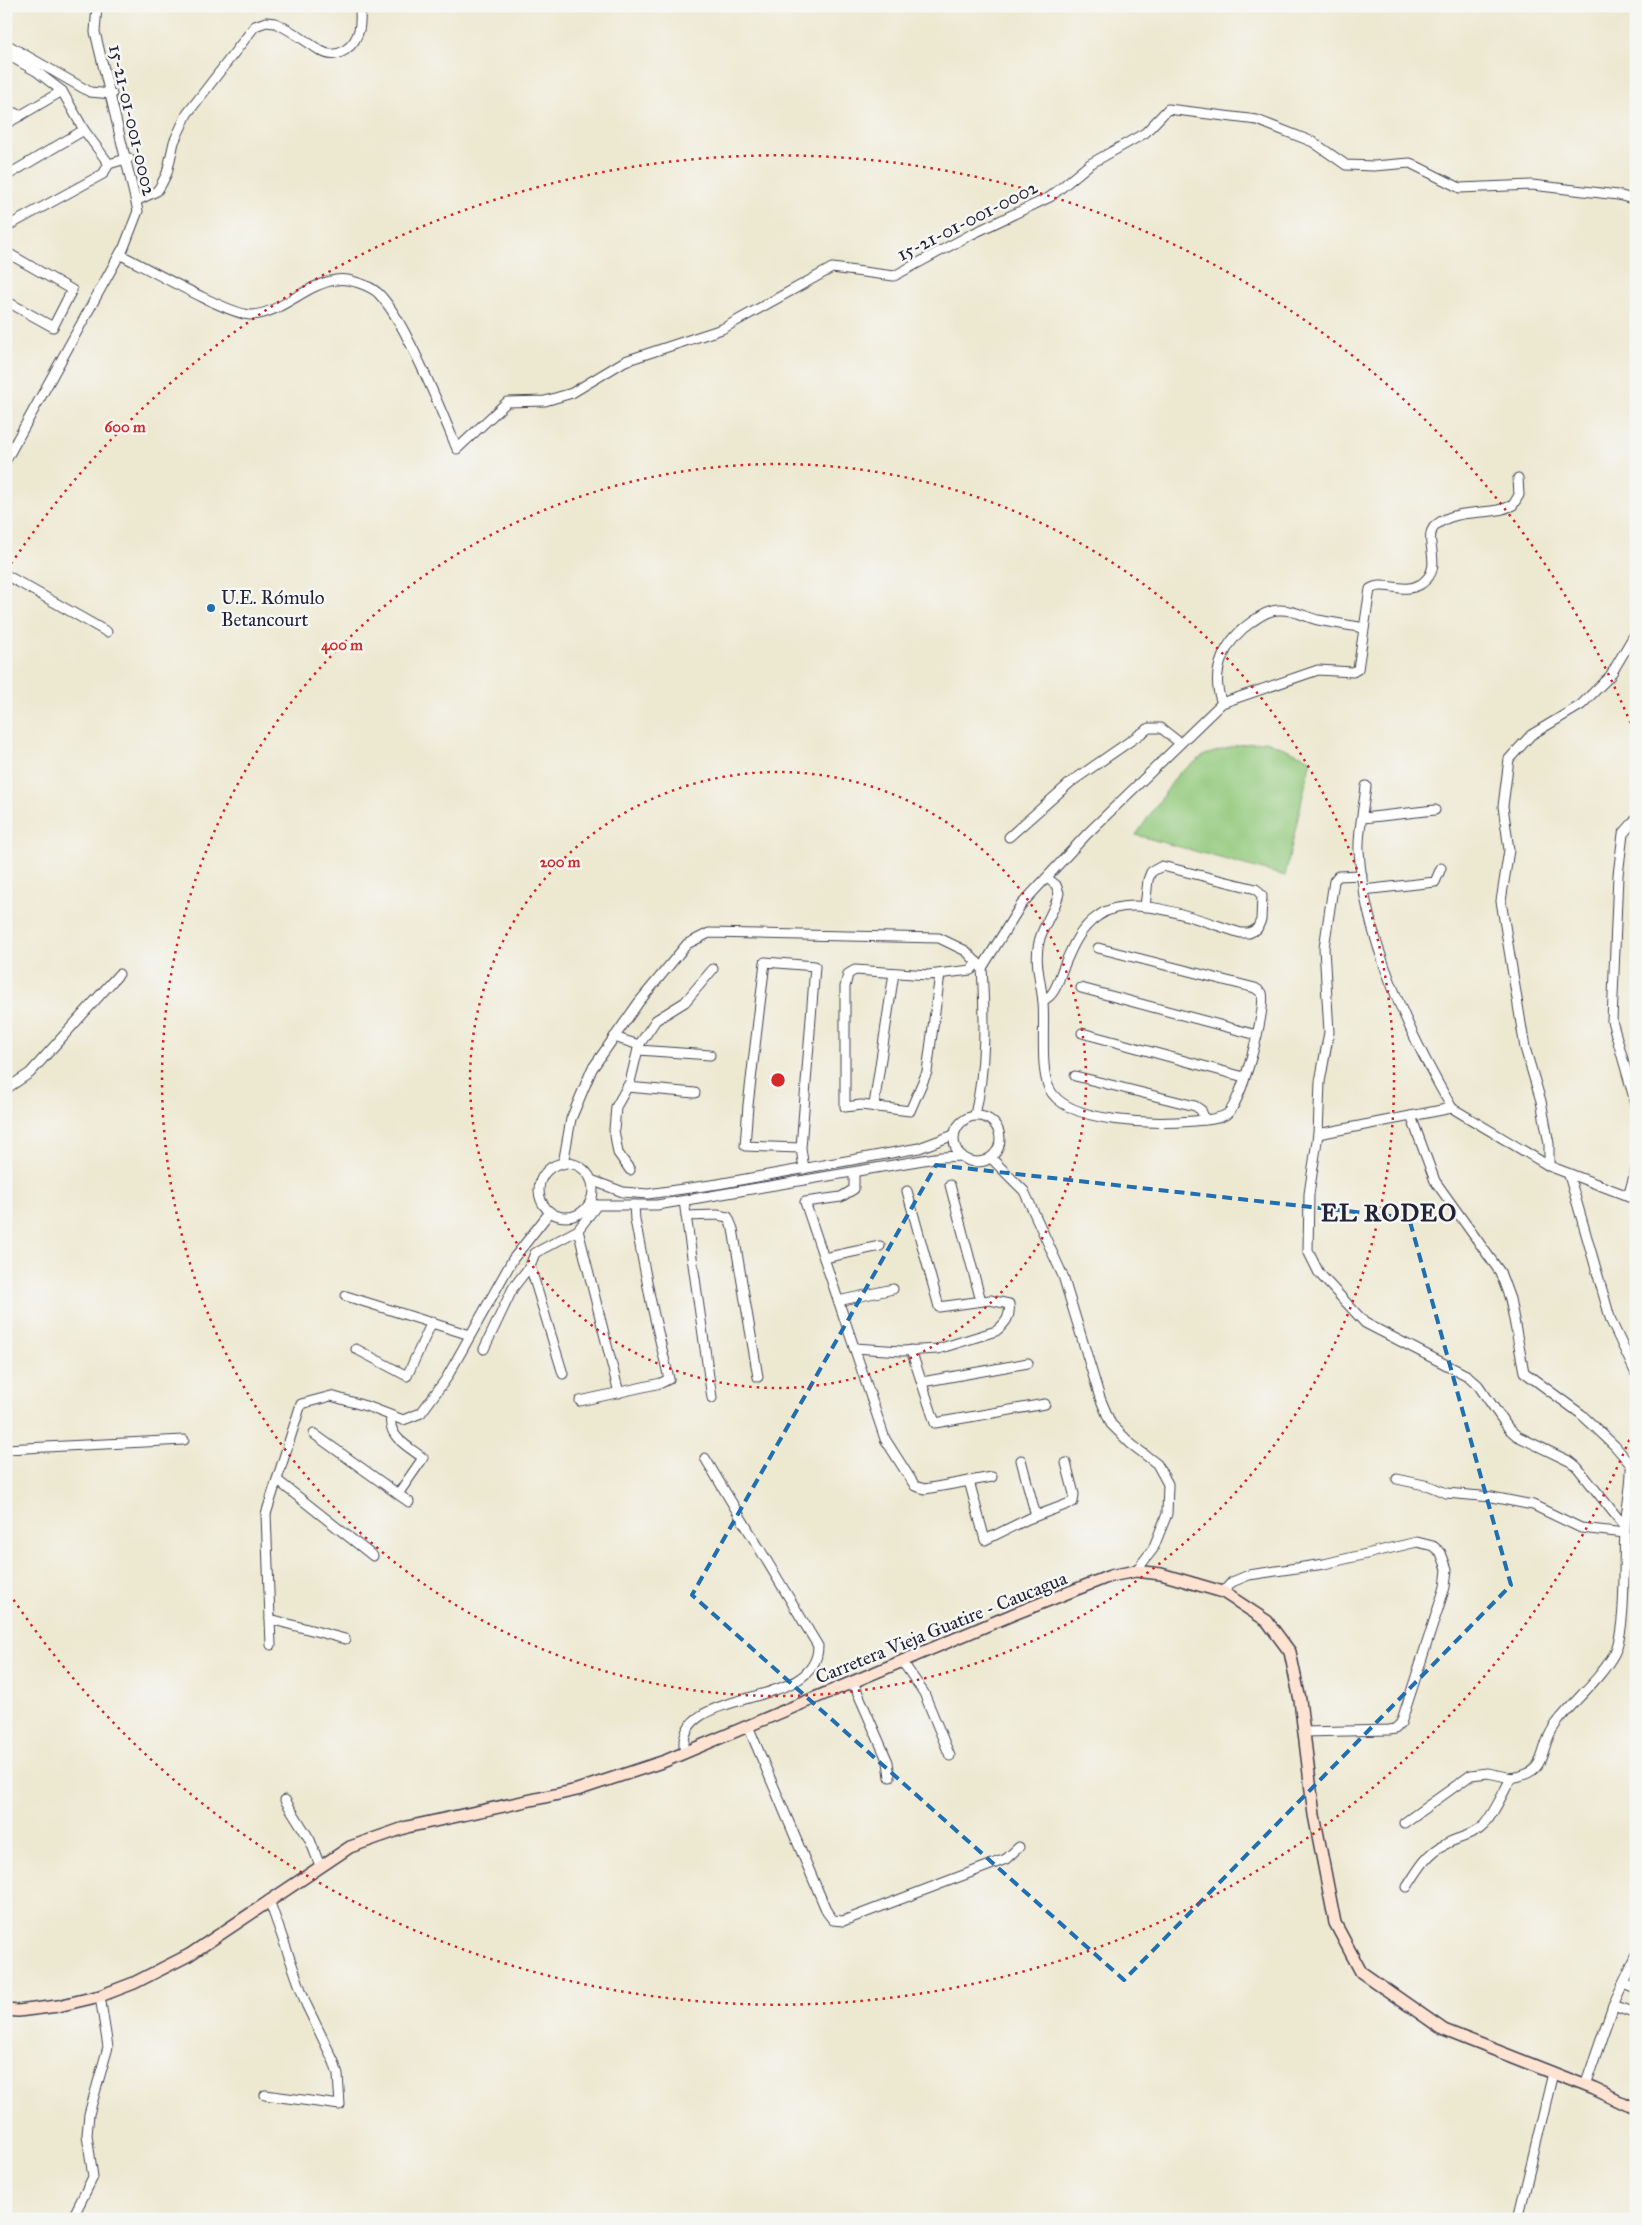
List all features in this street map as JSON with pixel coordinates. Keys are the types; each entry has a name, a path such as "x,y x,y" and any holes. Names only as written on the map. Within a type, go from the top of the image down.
{"main road":[{"name":"Carretera Vieja Guatire - Caucagua","path":"6,2010 18,2011 58,2006 100,1996 134,1983 189,1955 350,1847 407,1827 577,1790 685,1753 902,1661 1110,1576 1136,1571 1161,1574 1223,1592 1267,1621 1290,1652 1304,1732 1314,1815 1335,1923 1361,1972 1444,2030 1554,2073 1636,2108"}],"street":[{"path":"6,460 127,240 134,219 136,201 135,182 97,34 95,6"},
{"name":"15-21-01-001-0002","path":"95,6 95,32 138,211 121,255 221,306 250,315 268,311 334,280 350,280 378,293 399,322 438,399 457,448 507,402 545,401 572,392 625,361 722,329 832,268 894,276 970,234 1050,197 1090,164 1145,133 1168,109 1257,120 1313,142 1346,165 1374,166 1410,163 1460,188 1532,185 1618,195 1636,200"},
{"path":"136,201 157,191 162,186 174,142 187,114 256,26 266,22 275,23 321,51 336,54 349,48 357,36 360,29 360,6"},
{"path":"6,44 90,92 112,94"},
{"path":"6,54 36,71 62,91 84,130 109,164"},
{"path":"6,124 62,91"},
{"path":"6,108 20,116"},
{"path":"6,176 84,130"},
{"path":"6,227 103,174 109,164 129,158"},
{"path":"6,252 72,290 53,327 6,301"},
{"path":"940,974 927,1072 910,1110 874,1106 845,1107 845,987 848,974 855,970 928,976 940,974 971,970 979,965 1022,905 1046,878 1087,834 1222,703 1318,670 1356,671 1361,663 1370,589 1377,586 1406,589 1423,583 1433,570 1434,554 1430,536 1434,528 1454,517 1513,505 1519,495 1518,478"},
{"path":"6,575 106,632"},
{"path":"1222,703 1217,683 1223,652 1240,629 1261,616 1274,610 1283,610 1320,620 1364,628"},
{"path":"1549,1166 1549,1144 1542,1101 1525,1048 1500,902 1509,850 1503,806 1509,759 1531,735 1581,705 1610,676 1636,632"},
{"path":"1009,836 1071,782 1149,728 1161,728 1180,743"},
{"path":"1366,786 1359,849 1364,890 1382,959 1431,1072 1452,1108 1549,1166 1632,1198 1636,1169"},
{"path":"1363,818 1435,810"},
{"path":"1636,819 1623,834 1618,875 1612,1021 1636,1105"},
{"path":"1043,1000 1053,993 1075,942 1097,916 1116,908 1145,907 1245,934 1257,929 1261,920 1262,896 1256,889 1162,866 1151,872 1148,880 1145,907"},
{"path":"1364,890 1435,882 1441,868"},
{"path":"1362,875 1338,876 1334,881 1324,948 1329,1032 1320,1082 1318,1134 1307,1224 1308,1251 1319,1274 1365,1323 1468,1376 1478,1385 1509,1429 1517,1436 1571,1462 1577,1467 1625,1530"},
{"path":"1046,878 1056,885 1059,893 1038,943 1038,974 1043,1000 1046,1080 1050,1090 1058,1100 1083,1112 1110,1119 1178,1122 1221,1117 1229,1112 1235,1103 1257,1035 1264,1004 1262,993 1258,989 1098,948"},
{"path":"563,1164 571,1119 592,1069 639,1002 687,944 709,933 939,938 966,951 979,965 984,1000 982,1085 975,1116"},
{"path":"801,1148 745,1146 748,1105 766,962 815,966 801,1148 804,1169"},
{"path":"630,1170 618,1153 614,1130 616,1107 627,1087 639,1048 656,1020 685,1002 713,970"},
{"path":"874,1106 894,973"},
{"path":"6,1089 30,1073 119,974"},
{"path":"1081,988 1257,1035"},
{"path":"1082,1033 1244,1077"},
{"path":"614,1037 639,1048 710,1055"},
{"path":"1075,1076 1195,1106 1201,1110 1205,1120"},
{"path":"627,1087 695,1093"},
{"path":"1318,1134 1452,1108"},
{"path":"975,1116 990,1119 999,1131 1000,1146 991,1158 977,1162 962,1156 957,1151 954,1135 961,1122 975,1116"},
{"path":"1404,1823 1470,1775 1488,1773 1511,1778 1527,1776 1537,1768 1556,1724 1596,1680 1615,1653 1622,1621 1625,1530 1633,1464 1581,1414 1524,1372 1510,1299 1500,1272 1435,1181 1411,1116"},
{"path":"591,1180 623,1192 648,1194 920,1148 954,1135"},
{"path":"484,1349 514,1288 530,1266 535,1253 578,1230 592,1205 593,1188 591,1180 580,1167 563,1164 546,1171 539,1188 540,1197 550,1212 567,1217 583,1211 592,1205 634,1205 684,1201 941,1157 962,1156"},
{"path":"991,1158 1024,1191 1063,1276 1100,1398 1111,1424 1131,1444 1158,1464 1168,1484 1167,1514 1153,1549 1136,1571"},
{"path":"854,1172 854,1189 841,1197 805,1202 885,1439 914,1486 925,1489 992,1477"},
{"path":"1569,1175 1611,1321 1636,1374"},
{"path":"950,1185 981,1301"},
{"path":"854,1348 911,1350 938,1348 996,1331 1004,1325 1010,1313 1009,1304 990,1300 939,1307 907,1191"},
{"path":"684,1201 712,1398"},
{"path":"580,1401 661,1383 669,1379 634,1220 634,1205"},
{"path":"271,1645 266,1514 301,1404 331,1396 403,1420 420,1414 446,1379 513,1259 550,1212"},
{"path":"686,1216 711,1215 728,1217 733,1229 758,1377"},
{"path":"578,1230 619,1393"},
{"path":"824,1258 880,1246"},
{"path":"530,1266 563,1374"},
{"path":"838,1301 893,1289"},
{"path":"346,1296 470,1335"},
{"path":"356,1349 407,1376 432,1322"},
{"path":"911,1350 935,1424 1045,1404"},
{"path":"922,1382 1028,1363"},
{"path":"391,1416 389,1425 394,1435 423,1458 398,1494"},
{"path":"314,1434 409,1502"},
{"path":"6,1449 184,1440"},
{"path":"685,1753 683,1744 685,1730 693,1720 708,1712 790,1684 806,1675 818,1657 818,1646 705,1458"},
{"path":"1021,1460 1036,1516"},
{"path":"969,1481 985,1540 1036,1516 1073,1502 1074,1494 1066,1463"},
{"path":"1396,1478 1429,1486 1446,1493 1492,1497 1532,1505 1580,1528 1625,1530"},
{"path":"277,1480 373,1556"},
{"path":"1223,1592 1232,1582 1249,1574 1346,1559 1408,1542 1428,1544 1441,1553 1447,1570 1445,1587 1401,1723 1395,1729 1389,1730 1304,1732"},
{"path":"270,1619 345,1639"},
{"path":"902,1661 924,1693 950,1756"},
{"path":"853,1682 888,1762 890,1777"},
{"path":"748,1726 827,1912 833,1920 844,1921 1006,1859 1019,1847"},
{"path":"1407,1886 1426,1858 1435,1850 1476,1831 1484,1825 1511,1778"},
{"path":"285,1800 310,1840 320,1866"},
{"path":"265,2095 340,2105 338,2075 334,2062 306,2004 269,1900"},
{"path":"1585,2086 1613,2005 1636,1956"},
{"path":"1622,1984 1636,1989"},
{"path":"72,2219 93,2177 87,2135 89,2114 108,2046 100,1996"},
{"path":"1613,2005 1636,2014"},
{"path":"1518,2219 1554,2073"}],"highlighted area":[{"path":"936,1165 1409,1218 1511,1585 1124,1980 692,1595"}],"green space":[{"path":"1266,741 1311,759 1285,876 1136,835 1178,774 1205,755 1238,745"}],"place":[{"name":"U.E. Rómulo Betancourt","path":"211,608"}],"district":[{"name":"EL RODEO","path":"1389,1213"}]}
